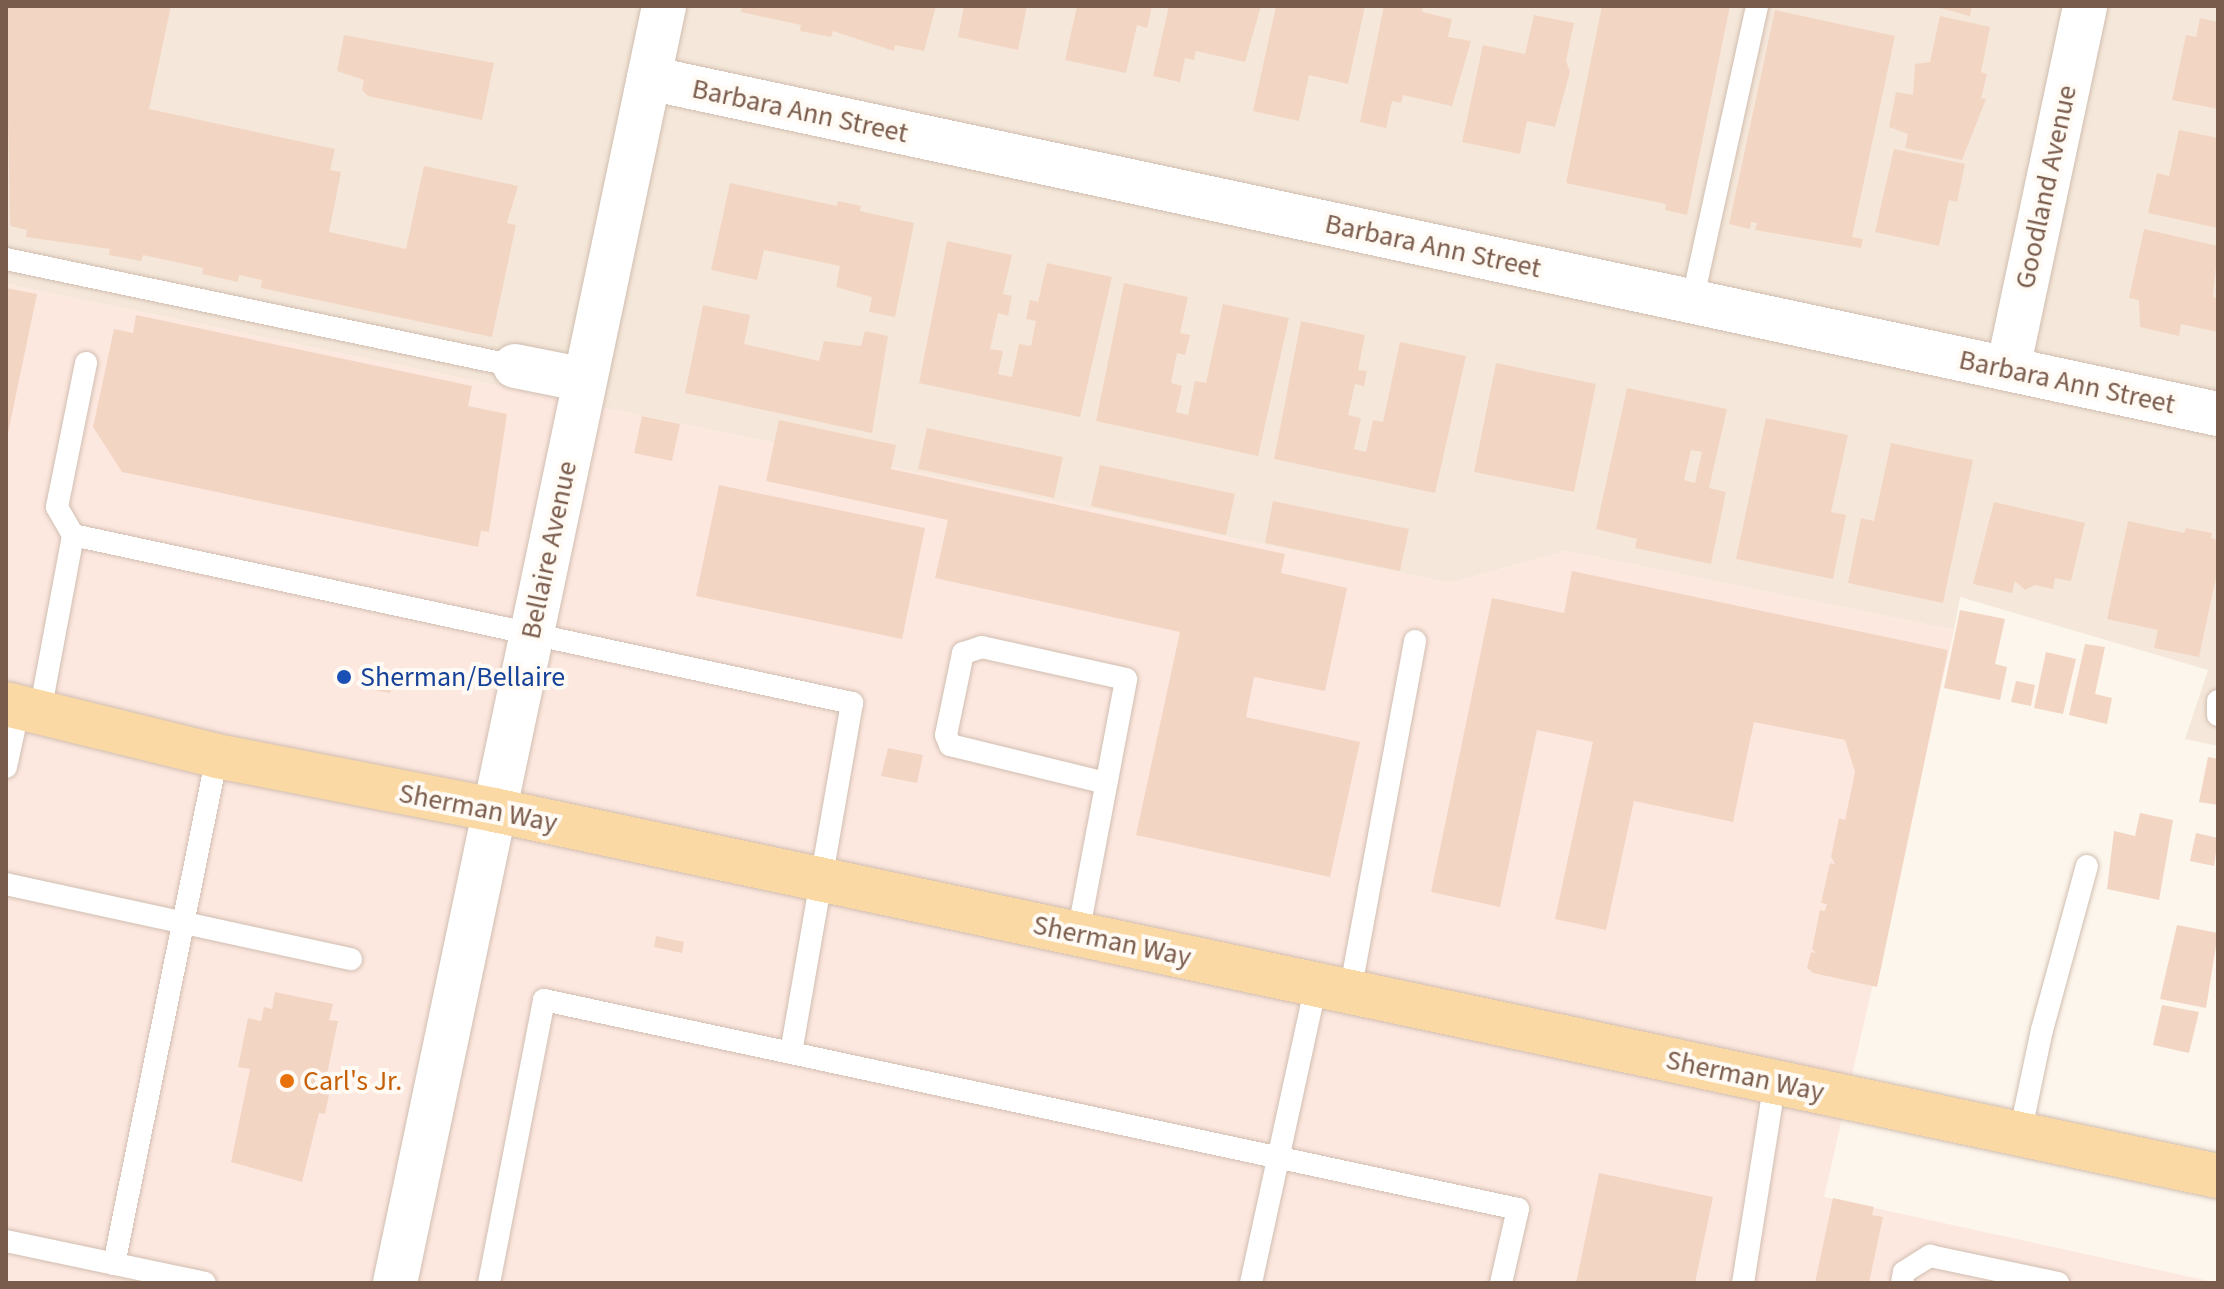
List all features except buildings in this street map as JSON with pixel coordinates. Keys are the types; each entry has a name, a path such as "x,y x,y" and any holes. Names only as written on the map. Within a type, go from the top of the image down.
{"main road":[{"name":"Sherman Way","path":"22,708 217,756 494,810 2218,1176"}],"street":[{"name":"Bellaire Avenue","path":"395,1283 664,6"},
{"name":"Goodland Avenue","path":"2008,369 2085,6"},
{"name":"Barbara Ann Street","path":"649,78 2218,414"},
{"path":"515,366 585,380"}],"lane":[{"path":"1692,302 1757,6"},
{"path":"6,259 515,366"},
{"path":"6,767 73,535 57,507 86,363"},
{"path":"73,535 852,703 791,1053"},
{"path":"1251,1283 1280,1158 1333,988 1415,641"},
{"path":"1078,934 1126,679 982,647 963,653 946,735 950,745 1106,783"},
{"path":"2218,701 2218,715"},
{"path":"114,1264 217,756"},
{"path":"2020,1134 2042,1030 2087,866"},
{"path":"6,884 351,959"},
{"path":"489,1283 544,1000 1518,1209 1501,1283"},
{"path":"1743,1283 1775,1082"},
{"path":"6,1241 205,1283"},
{"path":"1902,1283 1904,1272 1930,1256 2058,1283"}],"shaded area":[{"path":"6,6 2218,6 2218,746 2185,739 2208,670 1960,597 1954,630 1566,551 1450,583 6,284"},
{"path":"6,284 1450,583 1566,551 1954,630 1824,1197 2218,1283 6,1283"}],"place":[{"name":"Sherman/Bellaire","path":"344,677"},
{"name":"Carl's Jr.","path":"287,1081"}]}
